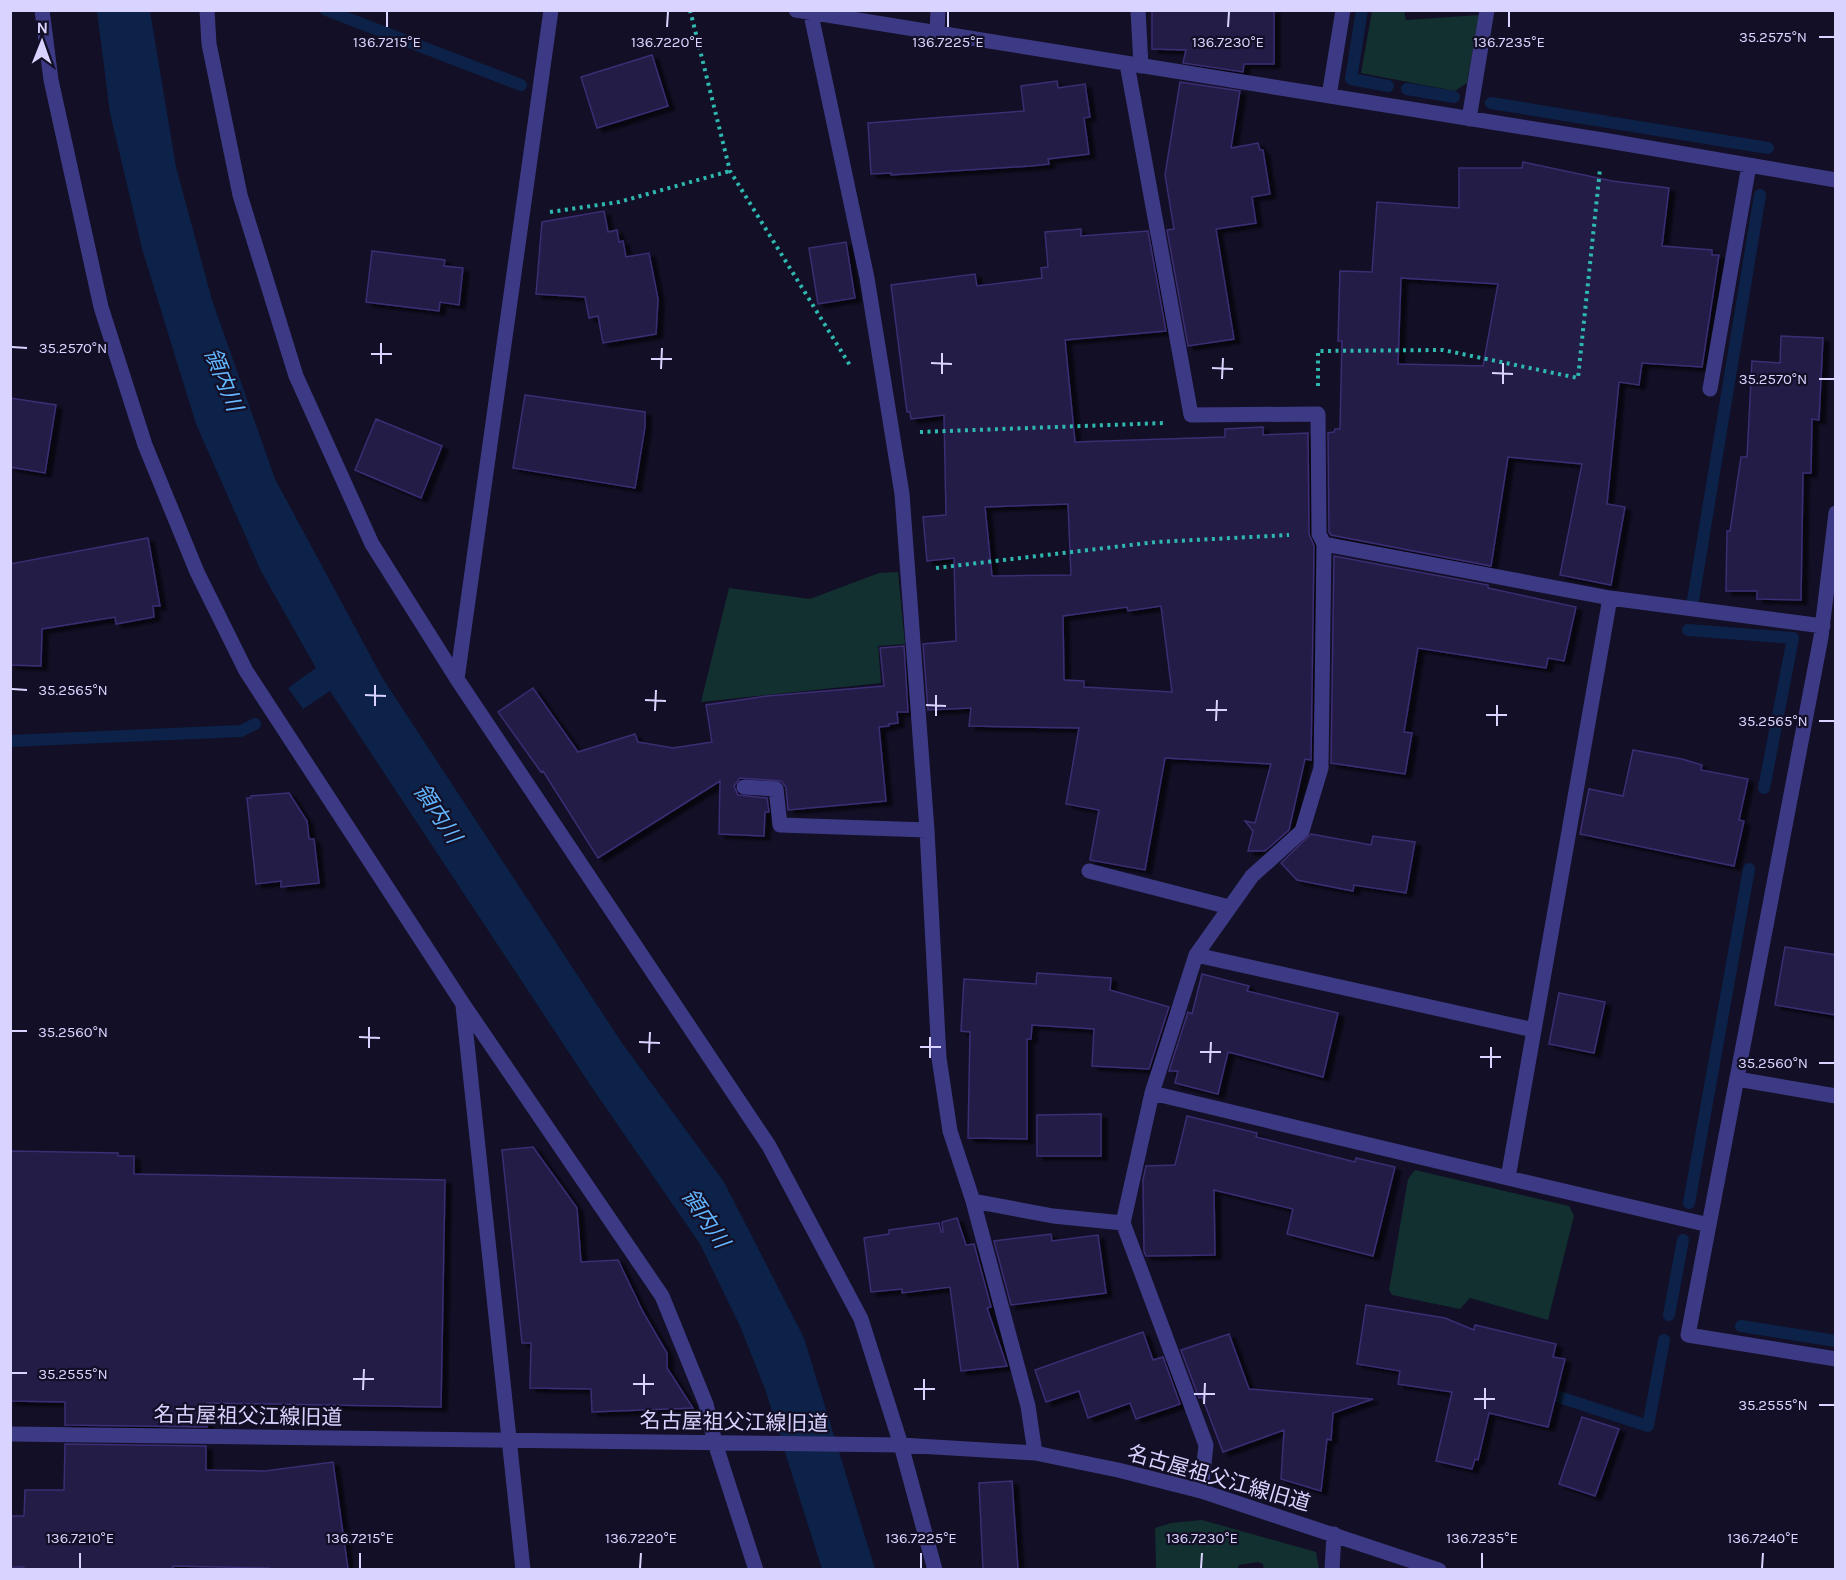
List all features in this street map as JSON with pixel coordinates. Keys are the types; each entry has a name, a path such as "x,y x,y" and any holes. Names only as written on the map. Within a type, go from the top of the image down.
{"street":[{"path":"42,10 51,80 101,307 145,445 193,562 246,671 463,1004 662,1296 706,1404 756,1569"},
{"path":"207,10 209,44 240,195 296,376 372,544 458,679 769,1146 861,1319 901,1445 935,1569"},
{"path":"458,679 551,10"},
{"path":"937,33 938,10"},
{"path":"1138,10 1134,65 1191,415 1318,414 1322,539 1321,768 1302,831 1252,876 1196,956 1152,1093 1123,1223 1206,1445 1201,1491"},
{"path":"1329,96 1342,10"},
{"path":"1469,119 1487,10"},
{"path":"1035,1452 1028,1406 973,1201 950,1131 939,1058 927,830 902,494 867,278 806,11 1836,180"},
{"path":"1710,389 1749,165"},
{"path":"1836,513 1827,634 1688,1335 1836,1359"},
{"path":"1322,539 1610,598 1827,634"},
{"path":"1508,1178 1610,598"},
{"path":"744,787 776,789 780,825 927,830"},
{"path":"1089,871 1229,908"},
{"path":"1196,956 1534,1030"},
{"path":"463,1004 523,1569"},
{"path":"1737,1079 1836,1096"},
{"path":"1152,1093 1709,1225"},
{"path":"973,1201 1053,1216 1123,1223"},
{"name":"名古屋祖父江線旧道","path":"10,1434 901,1445 1035,1452 1201,1491 1439,1569"},
{"path":"1332,1569 1334,1534"}],"path":[{"path":"690,10 730,171 852,369"},
{"path":"1318,414 1318,351 1443,350 1578,378 1603,140"},
{"path":"522,216 619,202 730,171"},
{"path":"892,432 1181,423 1191,415"},
{"path":"908,571 1156,542 1322,539"}],"green space":[{"path":"1372,11 1404,11 1406,20 1479,15 1467,83 1455,91 1361,73"},
{"path":"898,572 905,644 878,646 881,683 701,702 729,588 810,599 879,573"},
{"path":"1415,1170 1569,1206 1574,1216 1548,1320 1470,1298 1460,1309 1392,1295 1389,1290 1408,1179"},
{"path":"1202,1520 1316,1552 1319,1569 1264,1569 1263,1564 1258,1562 1239,1565 1237,1569 1156,1569 1155,1528 1171,1523"}],"water":[{"name":"領内川","path":"97,11 150,11 176,167 212,300 275,479 383,679 622,1043 724,1182 804,1338 875,1569 822,1569 765,1389 740,1326 700,1244 593,1089 330,691 303,709 288,688 316,668 261,571 196,424 143,252 110,113"}],"building":[{"path":"1152,10 1274,10 1274,64 1244,64 1243,72 1183,63 1186,50 1152,49"},
{"path":"652,55 668,106 597,128 581,77"},
{"path":"1057,81 1058,88 1085,84 1090,117 1084,118 1089,154 1048,159 1049,164 1031,166 891,175 891,173 871,174 868,123 1024,111 1021,86"},
{"path":"1180,82 1240,91 1231,148 1258,143 1260,150 1263,150 1270,194 1252,197 1256,223 1216,229 1234,339 1188,346 1167,230 1174,229 1165,175"},
{"path":"1523,162 1612,181 1669,188 1662,246 1712,250 1712,255 1719,255 1702,367 1642,363 1639,385 1619,382 1607,504 1625,507 1611,585 1560,575 1582,464 1508,457 1491,566 1331,535 1329,532 1328,433 1340,429 1342,341 1338,341 1340,271 1372,272 1377,202 1459,208 1459,168 1522,168","holes":["1401,278 1498,284 1483,366 1398,364"]},
{"path":"604,211 608,232 617,230 619,242 623,241 626,257 649,253 658,299 656,334 603,343 598,316 589,318 585,297 536,294 542,222"},
{"path":"1081,229 1081,236 1148,231 1166,331 1065,340 1075,442 1225,437 1225,429 1263,427 1263,435 1308,433 1309,534 1314,546 1311,760 1305,759 1289,830 1265,851 1248,851 1253,831 1245,821 1255,823 1271,764 1165,758 1145,870 1090,860 1099,810 1066,804 1079,728 969,726 971,708 928,710 923,644 956,641 954,558 927,561 923,517 946,515 944,415 911,419 910,412 907,412 891,285 975,274 977,286 1042,278 1041,268 1048,267 1045,232","holes":["1068,504 1071,575 992,576 985,507","1161,606 1172,692 1084,687 1084,681 1064,680 1063,616 1127,607 1128,611"]},
{"path":"846,242 855,298 818,304 809,248"},
{"path":"372,251 445,260 444,266 463,268 459,305 440,302 439,311 366,302"},
{"path":"1781,336 1823,338 1819,420 1812,419 1811,473 1803,473 1801,600 1757,599 1757,591 1726,591 1727,531 1730,531 1741,457 1747,457 1752,361 1780,363"},
{"path":"525,395 645,412 645,427 635,488 513,468"},
{"path":"10,398 56,405 45,473 10,467"},
{"path":"376,419 442,446 421,498 355,470"},
{"path":"148,538 160,606 153,606 154,617 116,624 115,617 42,629 41,666 10,665 10,564"},
{"path":"1334,556 1488,585 1488,588 1576,607 1564,661 1548,658 1546,668 1418,648 1404,732 1412,733 1405,774 1331,763"},
{"path":"904,646 908,712 897,712 898,723 879,727 886,801 788,810 786,787 781,781 740,778 734,786 738,795 767,798 769,812 765,812 764,836 719,834 720,781 598,858 543,771 541,772 498,712 533,688 578,752 635,734 638,742 673,748 712,742 706,705 767,696 884,686 880,648"},
{"path":"1633,750 1682,759 1702,765 1701,770 1748,779 1739,820 1744,821 1734,866 1580,834 1589,789 1623,796"},
{"path":"289,793 307,821 309,839 314,839 319,883 281,887 281,881 256,884 247,798"},
{"path":"1311,834 1371,845 1373,836 1415,842 1406,893 1354,885 1353,891 1297,880 1281,863"},
{"path":"1785,947 1836,955 1836,1015 1775,1005"},
{"path":"1037,973 1111,978 1110,990 1169,1007 1149,1069 1092,1066 1094,1029 1032,1025 1031,1039 1027,1039 1027,1139 968,1138 970,1032 961,1031 964,979 1036,984"},
{"path":"1202,974 1249,986 1247,991 1338,1013 1323,1077 1228,1052 1218,1094 1175,1083 1178,1071 1169,1071 1188,1012 1192,1014"},
{"path":"1559,993 1605,1002 1594,1053 1549,1044"},
{"path":"1101,1114 1101,1156 1037,1156 1037,1115"},
{"path":"1187,1116 1257,1133 1256,1137 1355,1162 1356,1158 1395,1167 1373,1256 1287,1234 1293,1209 1214,1190 1215,1255 1146,1256 1144,1251 1143,1180 1146,1166 1175,1165"},
{"path":"533,1147 577,1208 581,1262 618,1260 643,1312 667,1353 667,1368 693,1408 592,1412 591,1389 530,1388 531,1343 522,1343 502,1150"},
{"path":"10,1151 118,1153 118,1156 134,1156 134,1174 445,1180 441,1407 207,1403 207,1427 65,1425 65,1402 10,1401"},
{"path":"957,1218 966,1245 974,1244 991,1307 987,1308 1007,1366 961,1371 950,1287 902,1293 902,1289 871,1292 864,1238 889,1234 889,1230 939,1223 941,1232 943,1232 942,1222"},
{"path":"1051,1234 1052,1241 1098,1235 1106,1293 1011,1305 994,1241"},
{"path":"1366,1305 1445,1318 1474,1330 1475,1325 1556,1344 1553,1357 1565,1359 1548,1427 1489,1413 1478,1460 1475,1459 1472,1469 1436,1461 1452,1392 1398,1384 1400,1371 1357,1364"},
{"path":"1143,1332 1153,1360 1163,1357 1180,1404 1136,1419 1130,1403 1088,1418 1079,1391 1046,1402 1035,1370"},
{"path":"1229,1334 1249,1389 1373,1399 1333,1413 1331,1440 1327,1439 1321,1491 1281,1479 1284,1430 1223,1452 1181,1350"},
{"path":"1582,1417 1619,1429 1595,1496 1559,1484"},
{"path":"65,1444 206,1446 206,1470 265,1471 333,1462 348,1569 173,1566 173,1569 23,1569 24,1567 10,1567 10,1516 24,1516 25,1490 64,1490"},
{"path":"1012,1481 1018,1569 983,1569 979,1483"}],"waterway":[{"path":"326,10 521,85"},
{"path":"1362,10 1351,79 1388,86"},
{"path":"1407,89 1454,97"},
{"path":"1491,103 1768,148"},
{"path":"1693,600 1760,195"},
{"path":"1688,630 1793,638 1764,788"},
{"path":"10,741 241,731 255,724"},
{"path":"1689,1203 1749,869"},
{"path":"1669,1315 1683,1240"},
{"path":"1741,1326 1836,1341"},
{"path":"1559,1397 1648,1426 1664,1340"}]}
